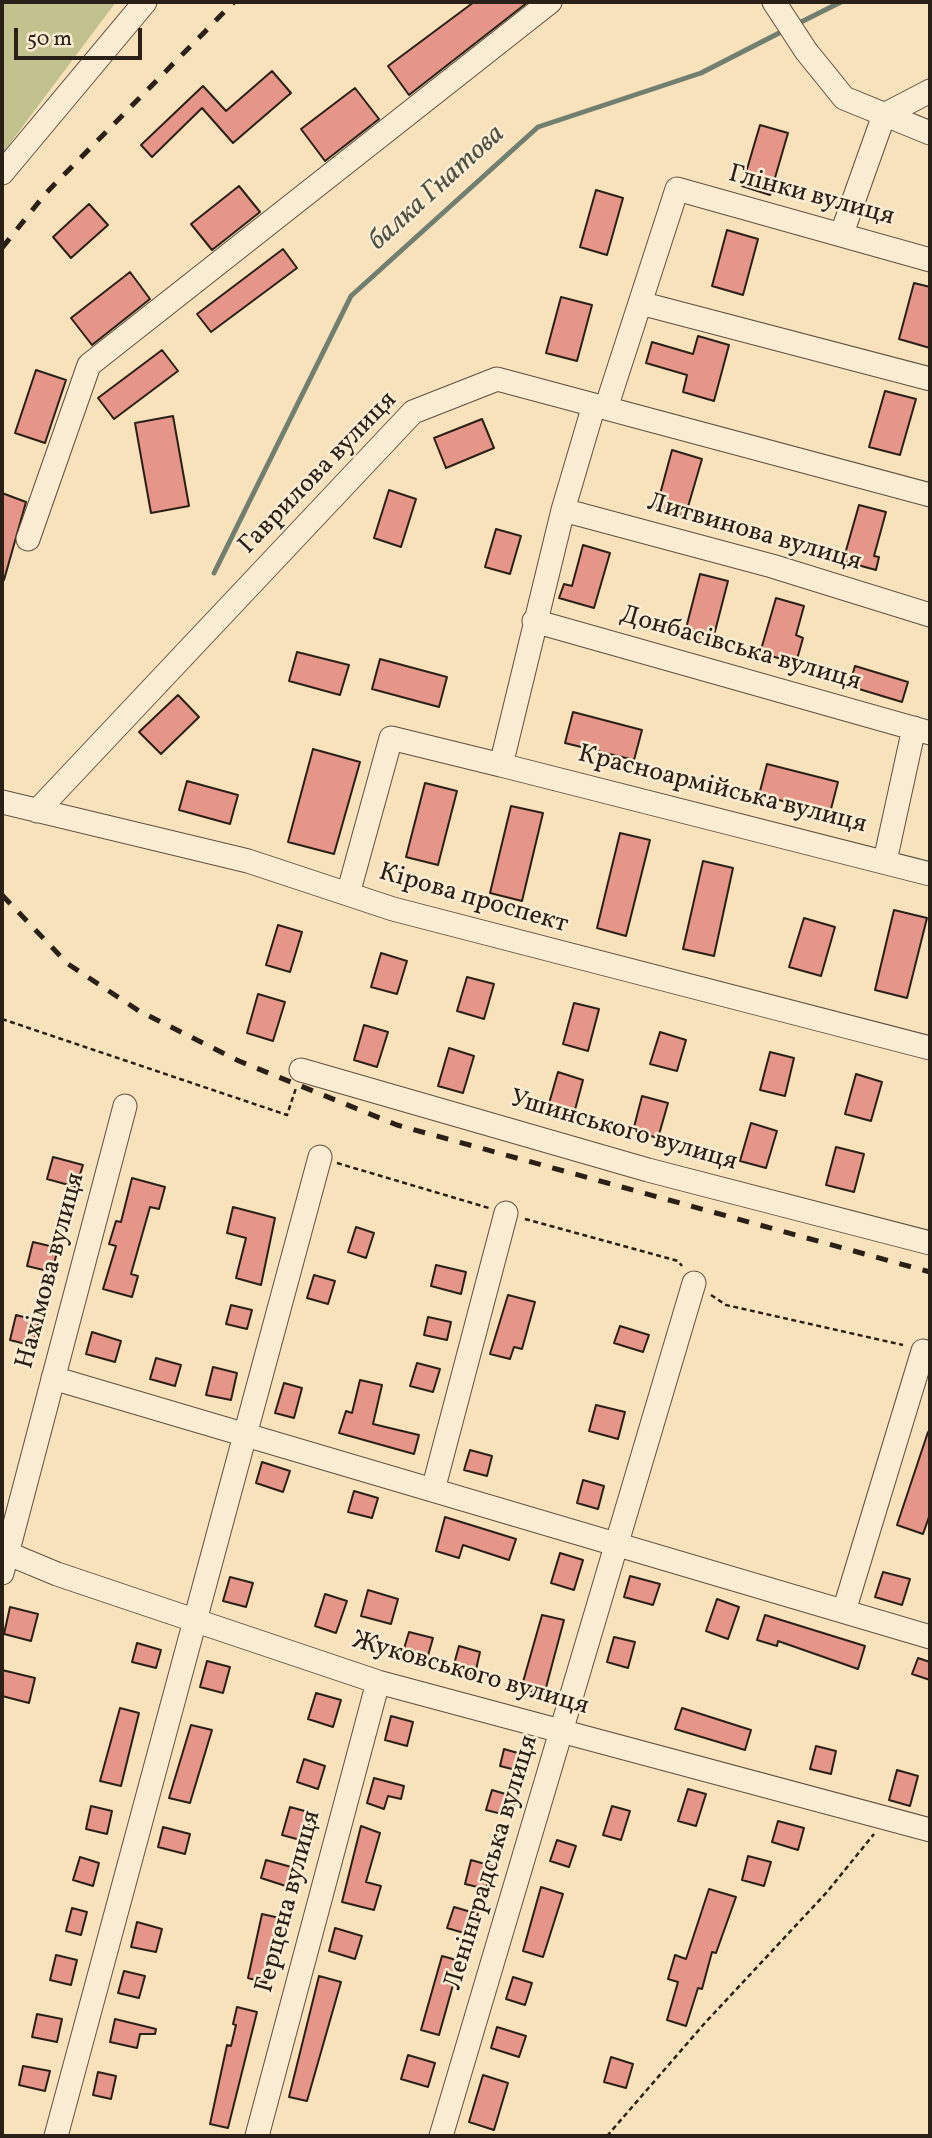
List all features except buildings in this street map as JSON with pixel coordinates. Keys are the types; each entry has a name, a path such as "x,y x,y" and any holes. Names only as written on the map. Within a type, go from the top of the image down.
{"street":[{"path":"2,173 145,2"},
{"path":"28,540 89,365 551,2"},
{"path":"779,10 806,51 844,98 930,133"},
{"path":"842,233 884,115 930,91"},
{"name":"Глінки вулиця","path":"640,303 677,189 842,233 930,260"},
{"path":"501,765 563,510 640,303 930,380"},
{"name":"Гаврилова вулиця","path":"37,811 413,412 497,379 930,495"},
{"name":"Литвинова вулиця","path":"563,510 772,566 930,615"},
{"name":"Донбасівська вулиця","path":"534,621 922,731"},
{"path":"885,861 922,731"},
{"name":"Красноармійська вулиця","path":"348,894 391,738 930,874"},
{"name":"Кірова проспект","path":"2,802 248,861 348,894 544,950 930,1048"},
{"name":"Ушинського вулиця","path":"301,1070 649,1170 930,1242"},
{"name":"Нахімова вулиця","path":"3,1559 125,1106"},
{"path":"56,2136 243,1434 320,1157"},
{"path":"433,1490 506,1213"},
{"name":"Ленінградська вулиця","path":"441,2136 694,1283"},
{"path":"844,1611 923,1351"},
{"path":"53,1378 930,1637"},
{"name":"Жуковського вулиця","path":"3,1559 57,1574 378,1682 930,1830"},
{"name":"Герцена вулиця","path":"257,2136 378,1682"}],"path":[{"path":"2,1019 287,1115 301,1070"},
{"path":"320,1157 678,1261 694,1283 726,1305 923,1351"},
{"path":"607,2136 704,2024 827,1892 887,1818"}],"green space":[{"path":"2,2 116,2 2,154"}],"waterway":[{"name":"балка Гнатова","path":"797,24 841,2"},
{"name":"балка Гнатова","path":"214,573 351,296 538,127 701,73 785,30"}],"railway":[{"path":"2,248 46,193 234,2"},
{"path":"2,895 68,964 139,1011 239,1061 397,1125 930,1272"}]}
